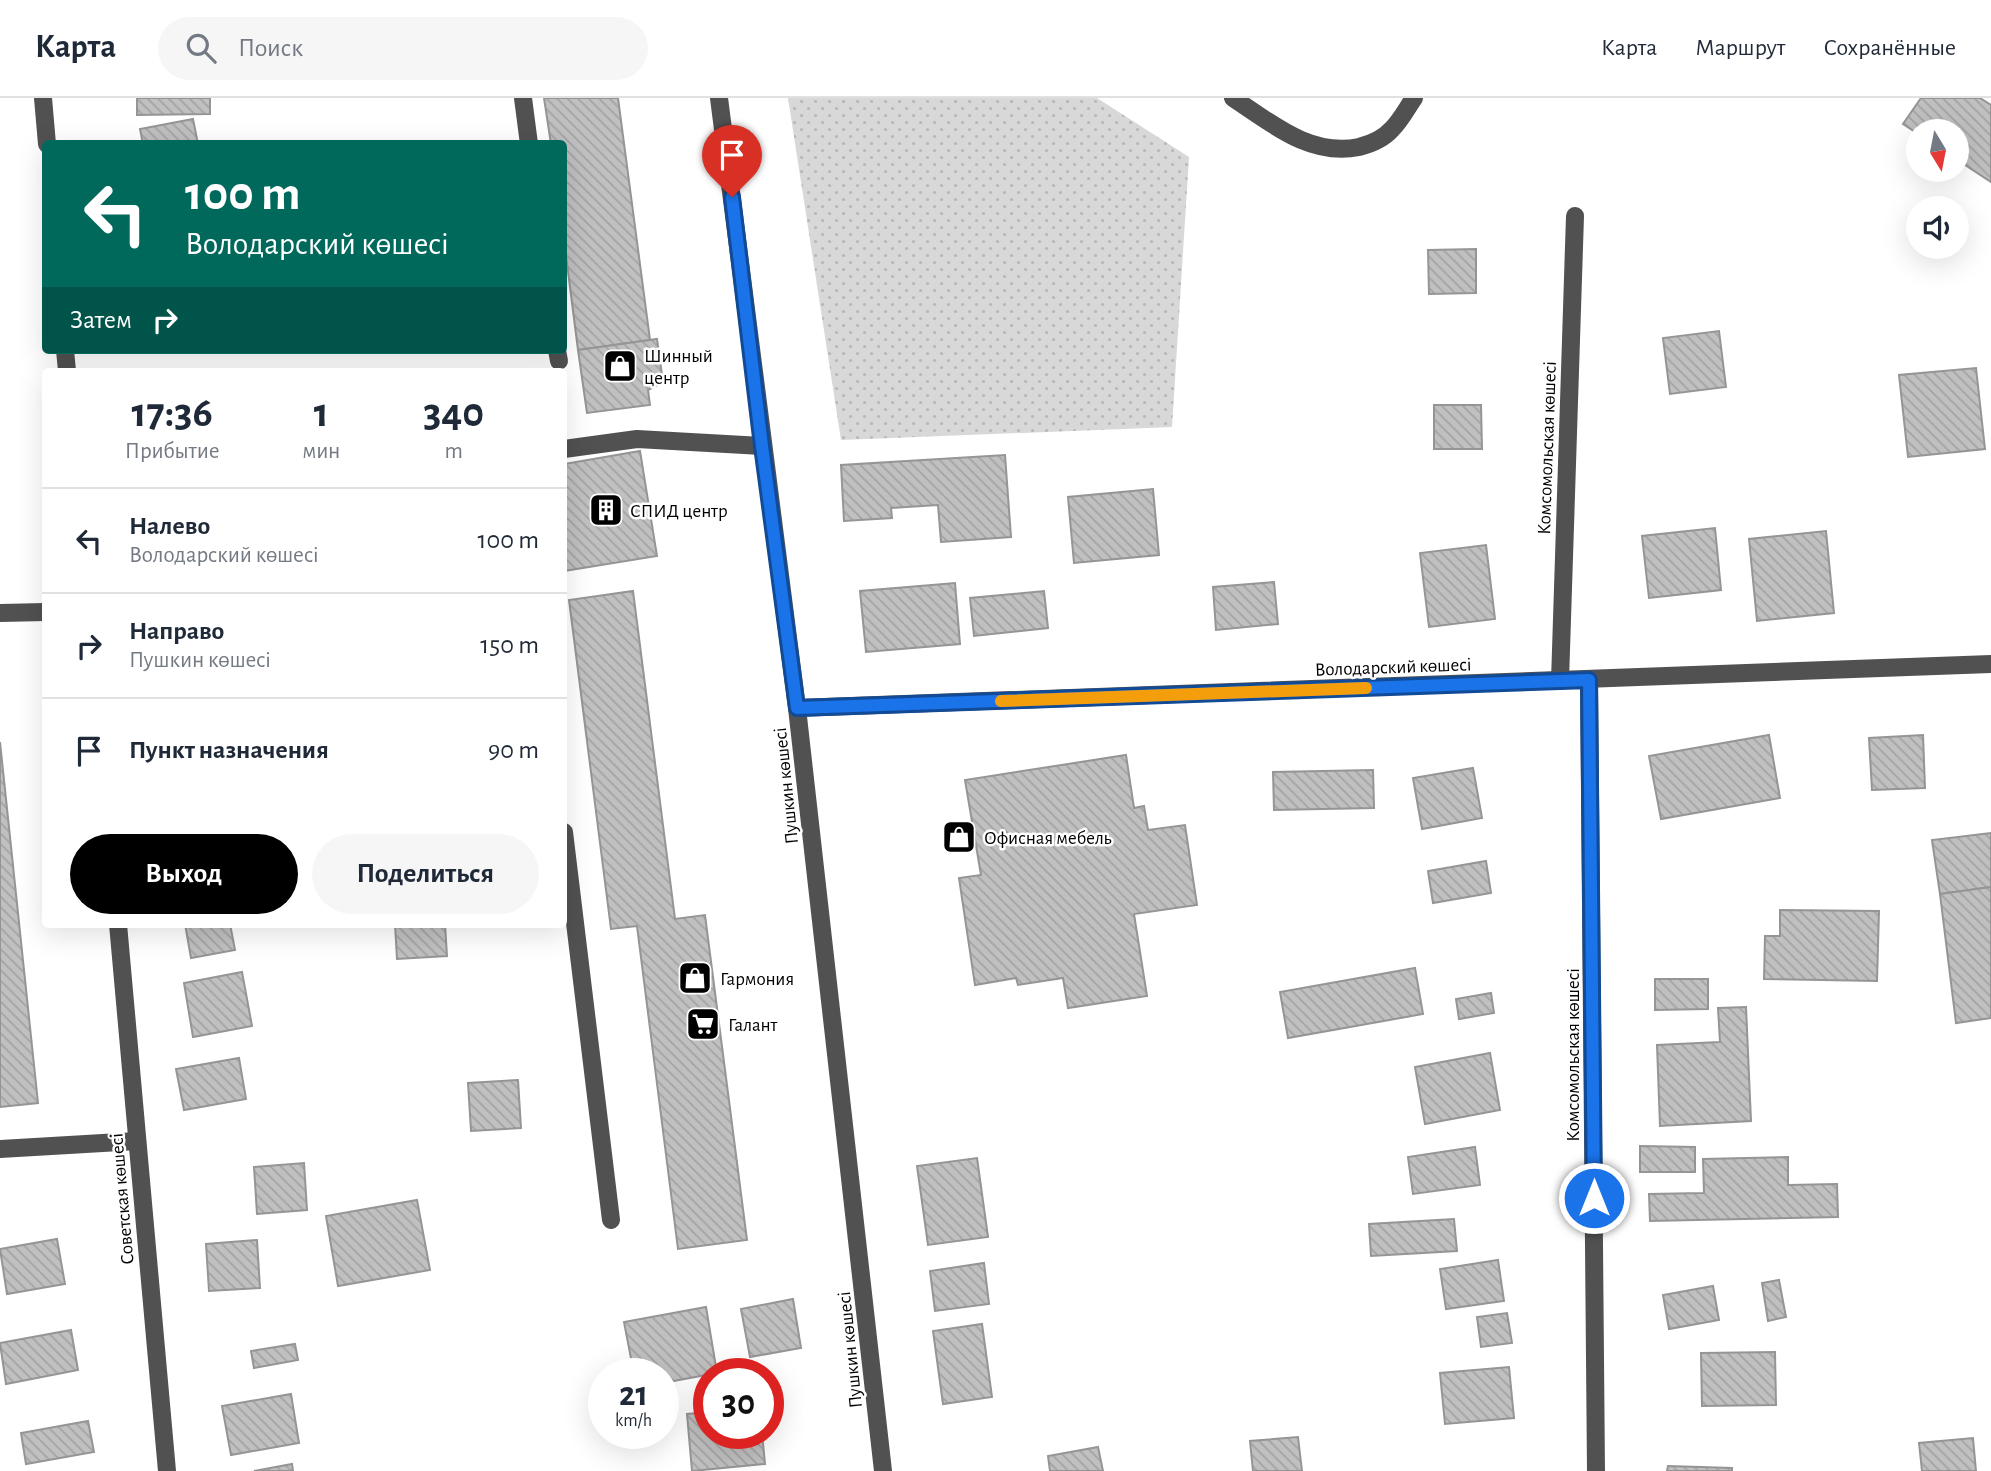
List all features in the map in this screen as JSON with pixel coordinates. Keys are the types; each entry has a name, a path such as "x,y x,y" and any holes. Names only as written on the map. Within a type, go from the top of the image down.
{"street":[{"path":"43,98 47,140"},
{"path":"523,98 528,140"},
{"name":"Пушкин көшесі","path":"719,98 797,708 884,1471"},
{"path":"1233,98 1292,137 1333,149 1365,146 1381,139 1392,129 1414,98"},
{"name":"Комсомольская көшесі","path":"1560,681 1575,216"},
{"path":"567,449 637,439 762,446"},
{"path":"0,613 42,612"},
{"name":"Володарский көшесі","path":"797,708 1991,664"},
{"name":"Комсомольская көшесі","path":"1589,680 1596,1471"},
{"path":"567,857 611,1220"},
{"name":"Советская көшесі","path":"118,928 167,1471"},
{"path":"0,1149 137,1140"}],"shaded area":[{"path":"788,98 1097,98 1189,157 1172,427 841,440"}],"building":[{"path":"137,98 210,98 210,114 137,115"},
{"path":"544,98 618,98 650,340 578,350 567,264 567,140 550,140"},
{"path":"1921,98 1980,98 1991,105 1991,182 1969,168 1969,119 1906,119"},
{"path":"193,119 197,140 142,140 140,129"},
{"path":"1476,249 1476,293 1429,294 1428,250"},
{"path":"1719,331 1726,387 1670,394 1663,338"},
{"name":"Шинный центр","path":"657,339 663,382 648,390 650,405 587,413 578,350"},
{"path":"1976,368 1985,449 1908,457 1899,375"},
{"path":"1434,405 1481,405 1482,449 1434,449"},
{"name":"СПИД центр","path":"640,451 657,556 567,571 567,463"},
{"path":"1005,455 1011,537 941,542 938,505 891,508 892,518 844,521 841,465"},
{"path":"1153,489 1159,555 1074,563 1068,497"},
{"path":"1715,528 1721,590 1649,598 1642,536"},
{"path":"1826,531 1834,613 1757,621 1749,539"},
{"path":"1486,545 1495,619 1429,627 1420,553"},
{"path":"1274,582 1278,624 1216,630 1213,587"},
{"path":"955,583 960,644 866,652 860,591"},
{"path":"633,591 675,919 705,915 747,1240 678,1249 637,926 611,929 569,600"},
{"path":"1044,591 1048,628 974,636 970,598"},
{"path":"1769,735 1780,798 1661,819 1649,756"},
{"path":"1923,735 1925,788 1872,790 1869,738"},
{"path":"0,742 38,1103 0,1107"},
{"path":"1126,755 1134,808 1144,806 1148,830 1185,825 1197,905 1134,914 1147,996 1068,1008 1063,978 1018,985 1016,978 975,985 959,878 981,875 965,780"},
{"path":"1473,768 1482,818 1422,829 1413,778"},
{"path":"1373,770 1374,808 1274,810 1273,772"},
{"path":"1991,833 1991,887 1940,894 1932,840"},
{"path":"1486,861 1491,893 1433,903 1428,871"},
{"path":"1991,887 1991,1018 1956,1023 1940,894"},
{"path":"1780,910 1879,911 1877,981 1764,979 1765,936 1780,936"},
{"path":"186,928 231,928 235,950 191,958"},
{"path":"395,928 445,928 447,956 397,959"},
{"path":"1415,968 1423,1014 1288,1038 1280,992"},
{"path":"242,972 252,1026 193,1037 184,983"},
{"path":"1655,979 1708,979 1708,1009 1655,1010"},
{"path":"1491,993 1494,1013 1459,1019 1456,999"},
{"path":"1746,1007 1751,1121 1660,1126 1657,1045 1720,1042 1718,1008"},
{"path":"1490,1053 1500,1110 1425,1124 1415,1067"},
{"path":"239,1058 246,1099 184,1110 176,1069"},
{"path":"518,1080 521,1128 471,1131 468,1083"},
{"path":"1640,1146 1695,1147 1695,1172 1640,1172"},
{"path":"1475,1147 1480,1185 1413,1194 1408,1157"},
{"path":"1788,1157 1788,1185 1837,1184 1838,1217 1650,1221 1649,1194 1704,1193 1703,1159"},
{"path":"977,1158 988,1237 928,1245 917,1166"},
{"path":"304,1163 307,1210 257,1214 254,1167"},
{"path":"417,1200 430,1270 338,1286 326,1216"},
{"path":"1454,1219 1457,1251 1371,1256 1369,1224"},
{"path":"57,1239 65,1284 7,1294 0,1249"},
{"path":"257,1240 260,1288 209,1291 206,1244"},
{"path":"1498,1260 1504,1301 1446,1309 1440,1269"},
{"path":"984,1263 989,1304 935,1311 930,1271"},
{"path":"1779,1280 1786,1317 1768,1321 1762,1283"},
{"path":"1713,1286 1719,1320 1669,1329 1663,1295"},
{"path":"793,1299 801,1348 750,1357 741,1309"},
{"path":"706,1307 714,1358 693,1358 693,1377 679,1380 679,1358 631,1358 624,1322"},
{"path":"1507,1313 1512,1343 1481,1347 1477,1317"},
{"path":"982,1324 992,1397 943,1404 933,1331"},
{"path":"71,1330 78,1370 6,1384 0,1343"},
{"path":"295,1344 298,1360 254,1368 251,1351"},
{"path":"1775,1352 1776,1405 1702,1406 1701,1353"},
{"path":"1509,1367 1514,1418 1445,1424 1440,1373"},
{"path":"291,1394 299,1443 231,1455 222,1406"},
{"path":"693,1413 693,1449 764,1449 765,1464 692,1471 687,1414"},
{"path":"88,1421 94,1452 26,1464 21,1433"},
{"path":"1298,1437 1302,1471 1253,1471 1250,1441"},
{"path":"1973,1438 1976,1471 1922,1471 1919,1443"},
{"path":"1098,1447 1103,1471 1050,1471 1048,1456"},
{"path":"292,1464 293,1471 254,1471"},
{"path":"1668,1466 1732,1468 1732,1471 1667,1471"}],"slow traffic":[{"path":"1001,701 1366,688"}],"place":[{"name":"Шинный центр","path":"620,366"},
{"name":"СПИД центр","path":"606,510"},
{"name":"Офисная мебель","path":"959,837"},
{"name":"Гармония","path":"695,978"},
{"name":"Галант","path":"703,1024"}],"route":[{"path":"732,197 797,708 1589,680 1594,1198"}]}
